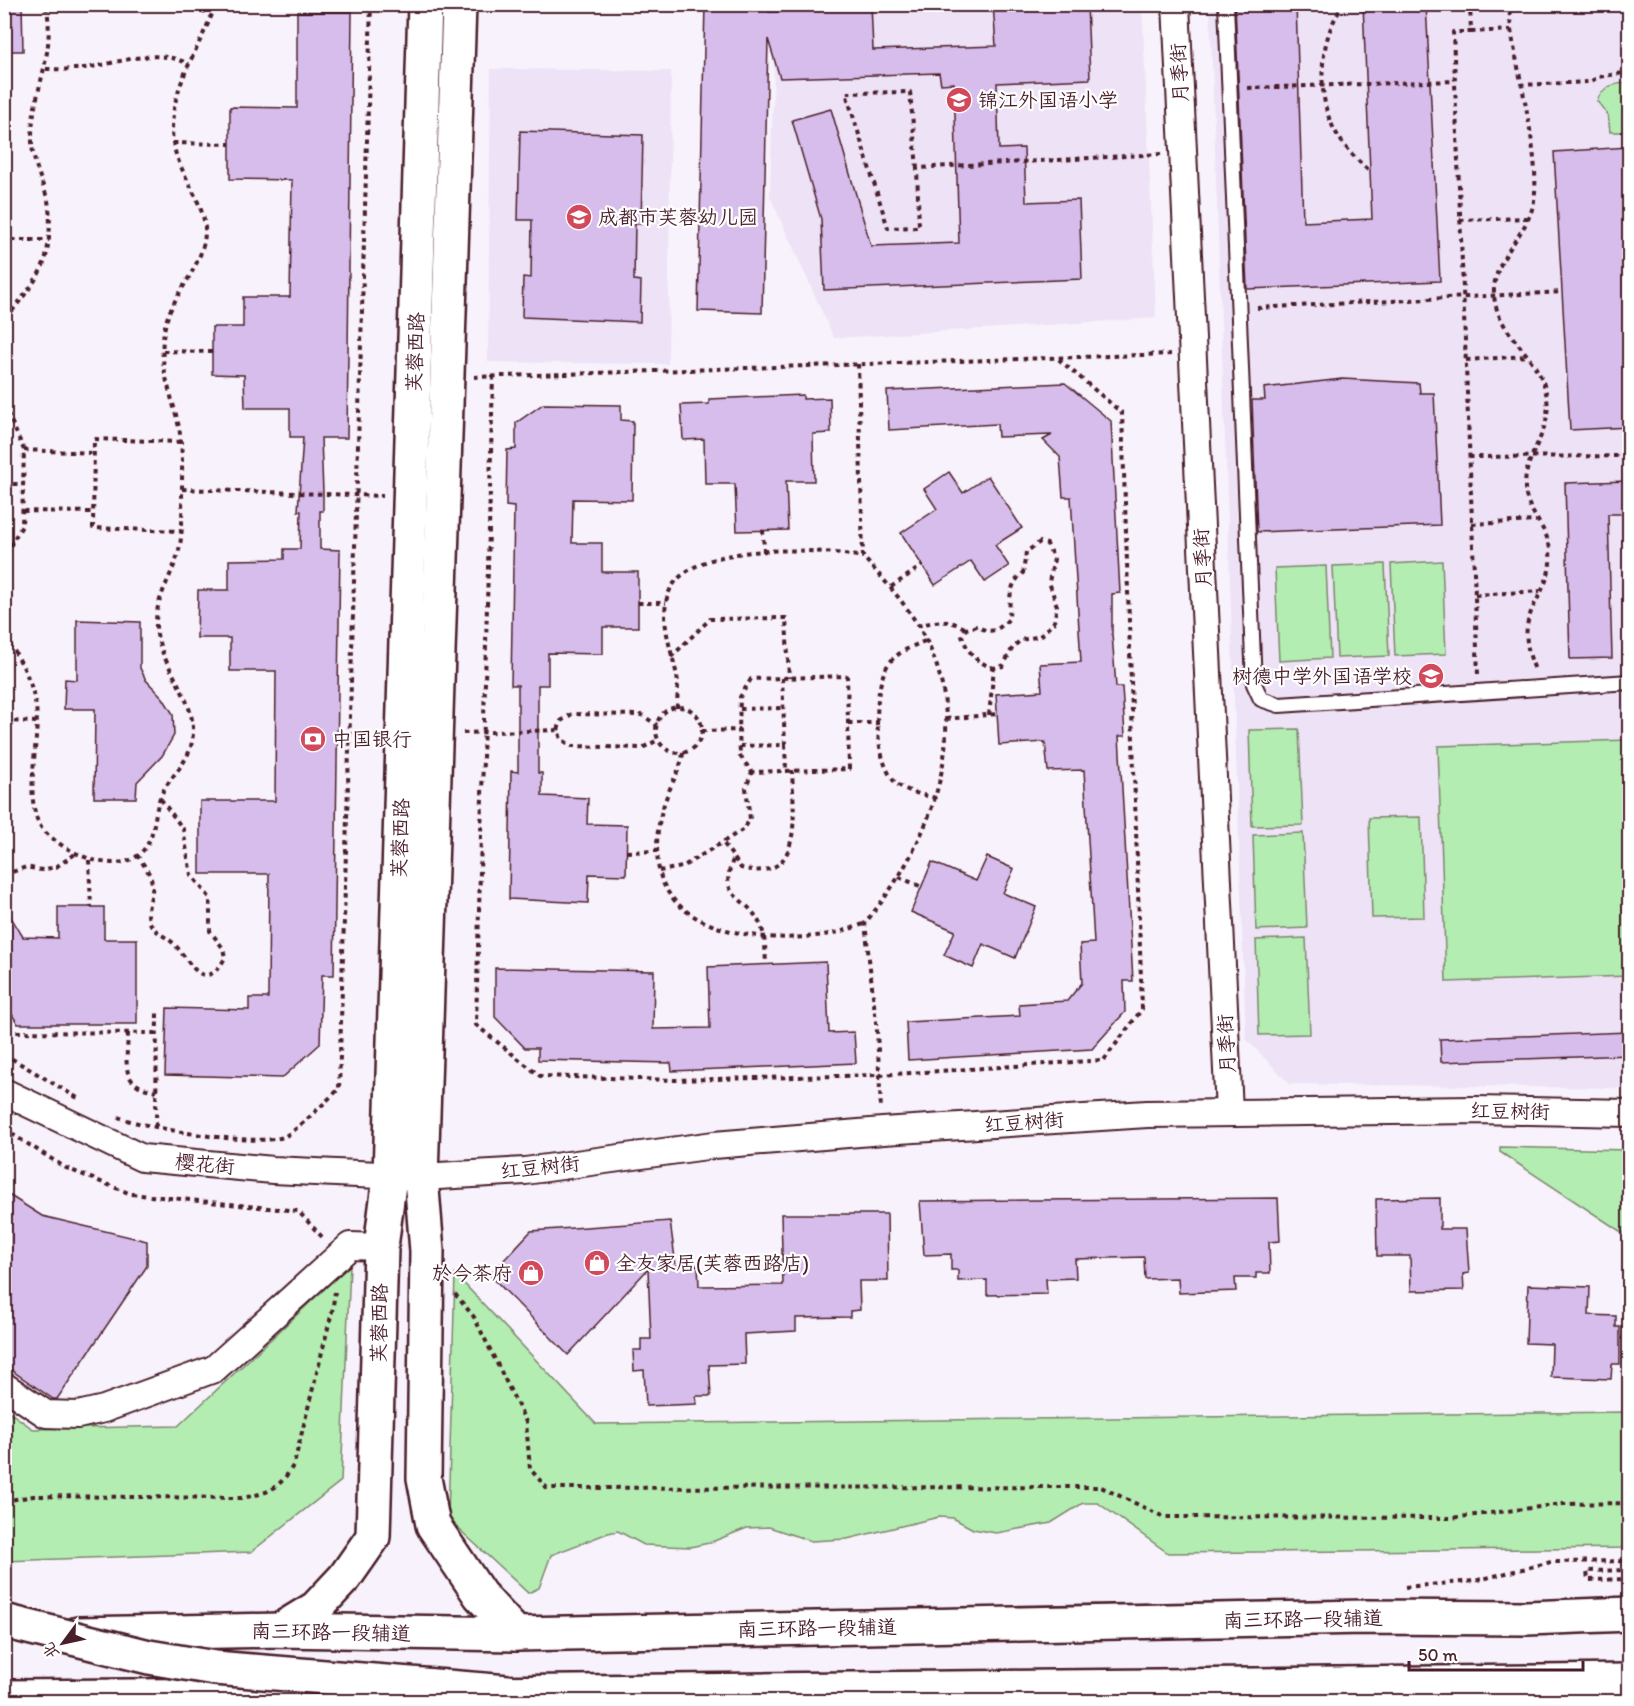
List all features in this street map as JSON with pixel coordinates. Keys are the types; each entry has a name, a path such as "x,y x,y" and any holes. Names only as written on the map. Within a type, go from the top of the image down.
{"main road":[{"name":"芙蓉西路","path":"425,4 410,497 406,1176 427,1251 424,1478 433,1525 480,1595 516,1634"},
{"name":"芙蓉西路","path":"280,1630 316,1608 345,1577 373,1537 381,1247 406,1176 436,734 459,4"},
{"name":"南三环路一段辅道","path":"4,1635 280,1630 516,1634 1353,1618 1527,1618 1629,1614"},
{"path":"4,1621 149,1657 215,1668 508,1692"},
{"path":"4,1697 1629,1681"}],"street":[{"name":"月季街","path":"1176,4 1229,1112"},
{"name":"樱花街","path":"4,1092 141,1158 273,1170 406,1176"},
{"name":"红豆树街","path":"406,1176 525,1171 714,1145 883,1131 1147,1114 1475,1110 1629,1113"},
{"path":"4,1386 46,1414 78,1415 104,1409 214,1369 350,1246 381,1247"}],"lane":[{"path":"1226,4 1254,684 1261,699 1279,705 1629,682"}],"path":[{"path":"4,327 7,318 40,271 49,240 48,203 33,161 32,138 35,110 46,69 50,24 46,4"},
{"path":"195,4 212,17"},
{"path":"4,636 29,677 37,710 34,812 42,829 75,854 89,860 104,862 124,860 137,855 147,845 155,807 184,764 193,739 190,713 164,657 156,627 159,596 180,545 182,489 179,425 166,383 163,351 166,322 179,293 197,264 206,232 202,213 173,143 177,93 216,4"},
{"path":"117,1117 211,1137 264,1140 284,1137 339,1089 371,4"},
{"path":"1345,4 1335,15 1325,46 1322,86 1331,123 1347,151 1370,172"},
{"path":"1470,4 1471,32"},
{"path":"1509,4 1510,30 1533,157 1534,200 1528,218 1499,266 1494,283 1494,295 1500,321 1527,356 1544,384 1548,404 1547,422 1533,455 1525,481 1524,496 1551,549 1550,571 1526,627 1526,644 1543,688"},
{"path":"1478,692 1453,32 1510,30"},
{"path":"46,69 75,69 148,56 174,57 189,64"},
{"path":"1520,85 1590,82 1598,77 1629,72"},
{"path":"1229,89 1455,81"},
{"path":"910,92 916,168 919,227 888,228 846,93 910,92"},
{"path":"173,143 230,144"},
{"path":"916,168 1183,153"},
{"path":"1460,220 1528,218"},
{"path":"12,240 49,240"},
{"path":"1238,309 1562,292"},
{"path":"163,351 212,352"},
{"path":"446,378 1192,353"},
{"path":"1466,360 1527,356"},
{"path":"493,376 476,1025 540,1076 674,1080 880,1075 1104,1060 1142,1009 1122,414 1056,357"},
{"path":"858,364 863,557"},
{"path":"4,405 24,450 22,526 4,555"},
{"path":"180,442 94,439 93,512 93,528 180,531"},
{"path":"24,450 94,453"},
{"path":"1469,457 1629,456"},
{"path":"4,484 24,484"},
{"path":"182,489 410,497"},
{"path":"23,511 93,512"},
{"path":"1472,524 1536,521"},
{"path":"764,530 764,552"},
{"path":"1040,542 1047,544 1054,559 1050,582 1057,606 1054,622 1040,636 1021,640 1013,646 1003,666 994,668 981,664 972,655 962,636 966,629 976,626 987,632 994,631 1010,619 1011,588 1023,573 1026,552 1040,542"},
{"path":"677,708 677,678 666,630 666,603 673,583 686,570 707,561 764,552 828,550 863,557 891,587 917,626 932,652 942,685 946,718 945,760 936,798 899,877 865,923 846,932 821,936 763,936 730,932 708,923 681,906 665,887 659,871 657,851 660,813 682,764 683,753"},
{"path":"891,587 923,565"},
{"path":"1475,595 1540,591"},
{"path":"638,603 666,603"},
{"path":"671,657 710,619 786,618 789,678"},
{"path":"917,626 934,621 953,621 966,629"},
{"path":"926,641 891,660 882,675 878,693 880,747 886,768 897,783 915,793 936,798"},
{"path":"989,715 994,668"},
{"path":"847,676 849,769 752,771 740,756 739,730 740,697 751,679 847,676"},
{"path":"724,844 733,860 741,868 754,871 770,868 782,860 791,848 794,829 785,745 782,678"},
{"path":"677,708 691,711 702,730 697,745 683,753 668,751 658,740 657,725 664,713 677,708"},
{"path":"740,710 784,708"},
{"path":"657,725 642,715 572,714 561,721 558,730 561,739 572,746 642,748 658,740"},
{"path":"946,718 997,714"},
{"path":"5,721 36,722"},
{"path":"848,723 879,723"},
{"path":"436,734 558,730"},
{"path":"702,730 739,730"},
{"path":"740,746 785,745"},
{"path":"659,871 682,867 701,853 724,844 744,829 750,819 746,788 752,771"},
{"path":"137,855 152,883 148,917 152,926 177,946 189,967 205,974 213,971 225,958 223,948 210,931 210,898 191,875 183,829 160,798"},
{"path":"627,852 657,851"},
{"path":"4,875 26,867 41,870 56,867 75,854"},
{"path":"89,860 91,907"},
{"path":"733,860 727,884 734,896 759,922 766,964"},
{"path":"899,877 922,887"},
{"path":"865,923 880,1075 883,1131"},
{"path":"156,1126 157,1011"},
{"path":"4,1022 10,1032 157,1033"},
{"path":"128,1033 127,1072 131,1082 139,1088 156,1091"},
{"path":"4,1054 86,1102"},
{"path":"4,1129 66,1168 131,1194 297,1211 340,1255 332,1312 322,1356 294,1464 283,1482 265,1494 241,1498 33,1496 4,1501"},
{"path":"449,1289 474,1317 526,1422 530,1469 547,1488 1101,1487 1164,1517 1451,1518 1563,1504 1629,1503"},
{"path":"1395,1588 1474,1581 1551,1562 1629,1561"},
{"path":"1629,1570 1587,1571 1588,1580 1629,1579"}],"shaded area":[{"name":"锦江外国语小学","path":"776,5 1142,5 1156,318 834,338 770,196"},
{"name":"树德中学外国语学校","path":"1210,5 1629,5 1629,1088 1290,1084 1246,1039"},
{"name":"成都市芙蓉幼儿园","path":"491,69 671,71 668,364 488,362"}],"green space":[{"path":"1629,83 1629,132 1610,132 1608,115 1597,101 1602,92 1610,86"},
{"path":"1442,561 1446,654 1395,656 1391,564"},
{"path":"1385,564 1389,656 1337,658 1333,566"},
{"path":"1326,566 1330,658 1279,661 1275,568"},
{"path":"1299,729 1303,825 1252,826 1249,730"},
{"path":"1629,740 1629,976 1446,982 1438,746"},
{"path":"1421,817 1424,917 1372,918 1369,818"},
{"path":"1303,833 1307,928 1256,930 1253,835"},
{"path":"1306,938 1310,1034 1259,1035 1256,940"},
{"path":"1500,1147 1629,1150 1629,1237 1500,1152"},
{"path":"350,1265 341,1481 251,1552 5,1561 5,1409 33,1429 178,1426"},
{"path":"455,1274 596,1424 1629,1412 1629,1548 1168,1553 1098,1503 1083,1503 1051,1523 996,1533 973,1529 953,1518 939,1517 847,1539 811,1541 769,1527 747,1528 709,1543 690,1547 644,1545 618,1531 551,1555 539,1588 528,1593 448,1519"}],"building":[{"path":"4,4 22,4 23,51 4,51"},
{"path":"705,4 769,4 769,12 817,10 817,4 871,4 873,50 996,46 993,4 1087,4 1090,79 997,83 999,149 1024,148 1026,202 1079,200 1082,279 824,290 821,219 792,120 831,109 871,246 959,243 954,83 941,84 939,73 780,78 768,39 762,313 698,311"},
{"path":"1235,4 1296,4 1303,222 1372,219 1363,4 1426,4 1440,281 1247,289"},
{"path":"297,12 352,12 347,438 321,438 323,511 320,511 320,549 340,550 334,975 322,975 320,1044 282,1078 165,1075 167,1008 249,1010 249,998 268,998 269,874 200,874 200,801 275,801 276,671 230,671 230,638 197,638 198,590 229,590 229,560 284,559 284,549 300,549 301,511 298,511 303,437 290,437 290,408 245,408 244,375 212,374 212,327 243,327 243,297 290,297 292,180 230,179 230,107 297,108"},
{"path":"520,131 643,135 641,224 635,224 634,280 641,281 640,322 522,317 523,277 531,278 532,220 518,220"},
{"path":"1628,147 1629,427 1570,430 1554,152"},
{"path":"1342,379 1419,383 1420,393 1434,393 1440,525 1257,532 1252,400 1265,400 1264,388"},
{"path":"1065,383 1111,421 1120,593 1112,594 1112,634 1116,687 1122,687 1125,736 1119,736 1133,981 1124,981 1125,1012 1092,1049 908,1060 906,1022 1020,1016 1019,1004 1067,1001 1082,983 1080,944 1094,943 1084,770 1048,771 1045,742 999,745 996,694 1042,691 1040,664 1081,662 1071,497 1063,497 1060,457 1043,440 1052,435 998,437 997,424 889,430 887,391"},
{"path":"803,395 803,399 830,398 831,433 813,434 814,481 786,481 788,530 737,531 735,484 705,484 704,439 683,440 681,405 709,404 709,399"},
{"path":"543,404 621,405 621,420 633,421 632,500 573,499 572,543 602,543 602,572 638,572 638,627 603,627 603,654 548,653 548,685 538,685 538,773 542,773 542,796 588,798 587,824 627,825 626,875 589,874 588,903 509,899 511,771 518,772 518,685 511,685 514,507 506,506 507,450 516,449 516,423"},
{"path":"949,472 963,493 988,476 1022,528 995,545 1009,566 985,582 971,561 935,585 901,533 937,509 924,489"},
{"path":"1629,481 1629,514 1608,514 1612,658 1570,659 1565,483"},
{"path":"77,620 140,622 140,668 146,680 163,698 173,714 174,735 162,756 137,782 136,798 94,798 95,709 64,709 65,679 77,680"},
{"path":"987,857 1014,869 1003,893 1036,907 1015,958 983,944 973,968 944,955 955,931 911,912 932,862 976,881"},
{"path":"4,906 23,937 58,938 58,907 104,907 104,939 137,939 137,1024 18,1024 4,1002"},
{"path":"826,962 829,1033 854,1032 856,1063 672,1071 671,1063 538,1060 538,1048 525,1048 495,1017 495,968 654,971 653,1029 710,1028 708,967"},
{"path":"1629,1032 1629,1055 1441,1062 1440,1039"},
{"path":"4,1192 42,1216 147,1241 147,1266 57,1399 53,1399 4,1365"},
{"path":"1278,1198 1280,1241 1269,1242 1270,1273 1256,1273 1256,1278 1235,1278 1236,1291 1179,1293 1178,1278 1145,1279 1144,1257 1075,1259 1076,1278 1046,1279 1047,1294 987,1295 987,1280 958,1281 958,1270 951,1270 951,1254 924,1255 920,1201"},
{"path":"1440,1198 1440,1229 1466,1229 1469,1273 1463,1274 1464,1290 1411,1291 1410,1256 1377,1256 1376,1199"},
{"path":"781,1214 887,1214 888,1281 859,1281 860,1310 850,1311 850,1317 796,1318 796,1331 744,1334 745,1364 709,1365 711,1396 696,1396 697,1404 646,1406 644,1370 634,1371 633,1350 641,1350 641,1339 651,1339 648,1269 568,1355 490,1275 531,1231 670,1221 676,1266 698,1265 699,1286 783,1285"},
{"path":"1528,1285 1590,1287 1589,1315 1616,1316 1616,1327 1620,1327 1620,1364 1612,1364 1611,1379 1551,1377 1552,1344 1526,1343"}],"place":[{"name":"锦江外国语小学","path":"959,100"},
{"name":"成都市芙蓉幼儿园","path":"579,217"},
{"name":"树德中学外国语学校","path":"1431,676"},
{"name":"中国银行","path":"313,739"},
{"name":"全友家居(芙蓉西路店)","path":"597,1263"},
{"name":"於今茶府","path":"531,1273"}]}
